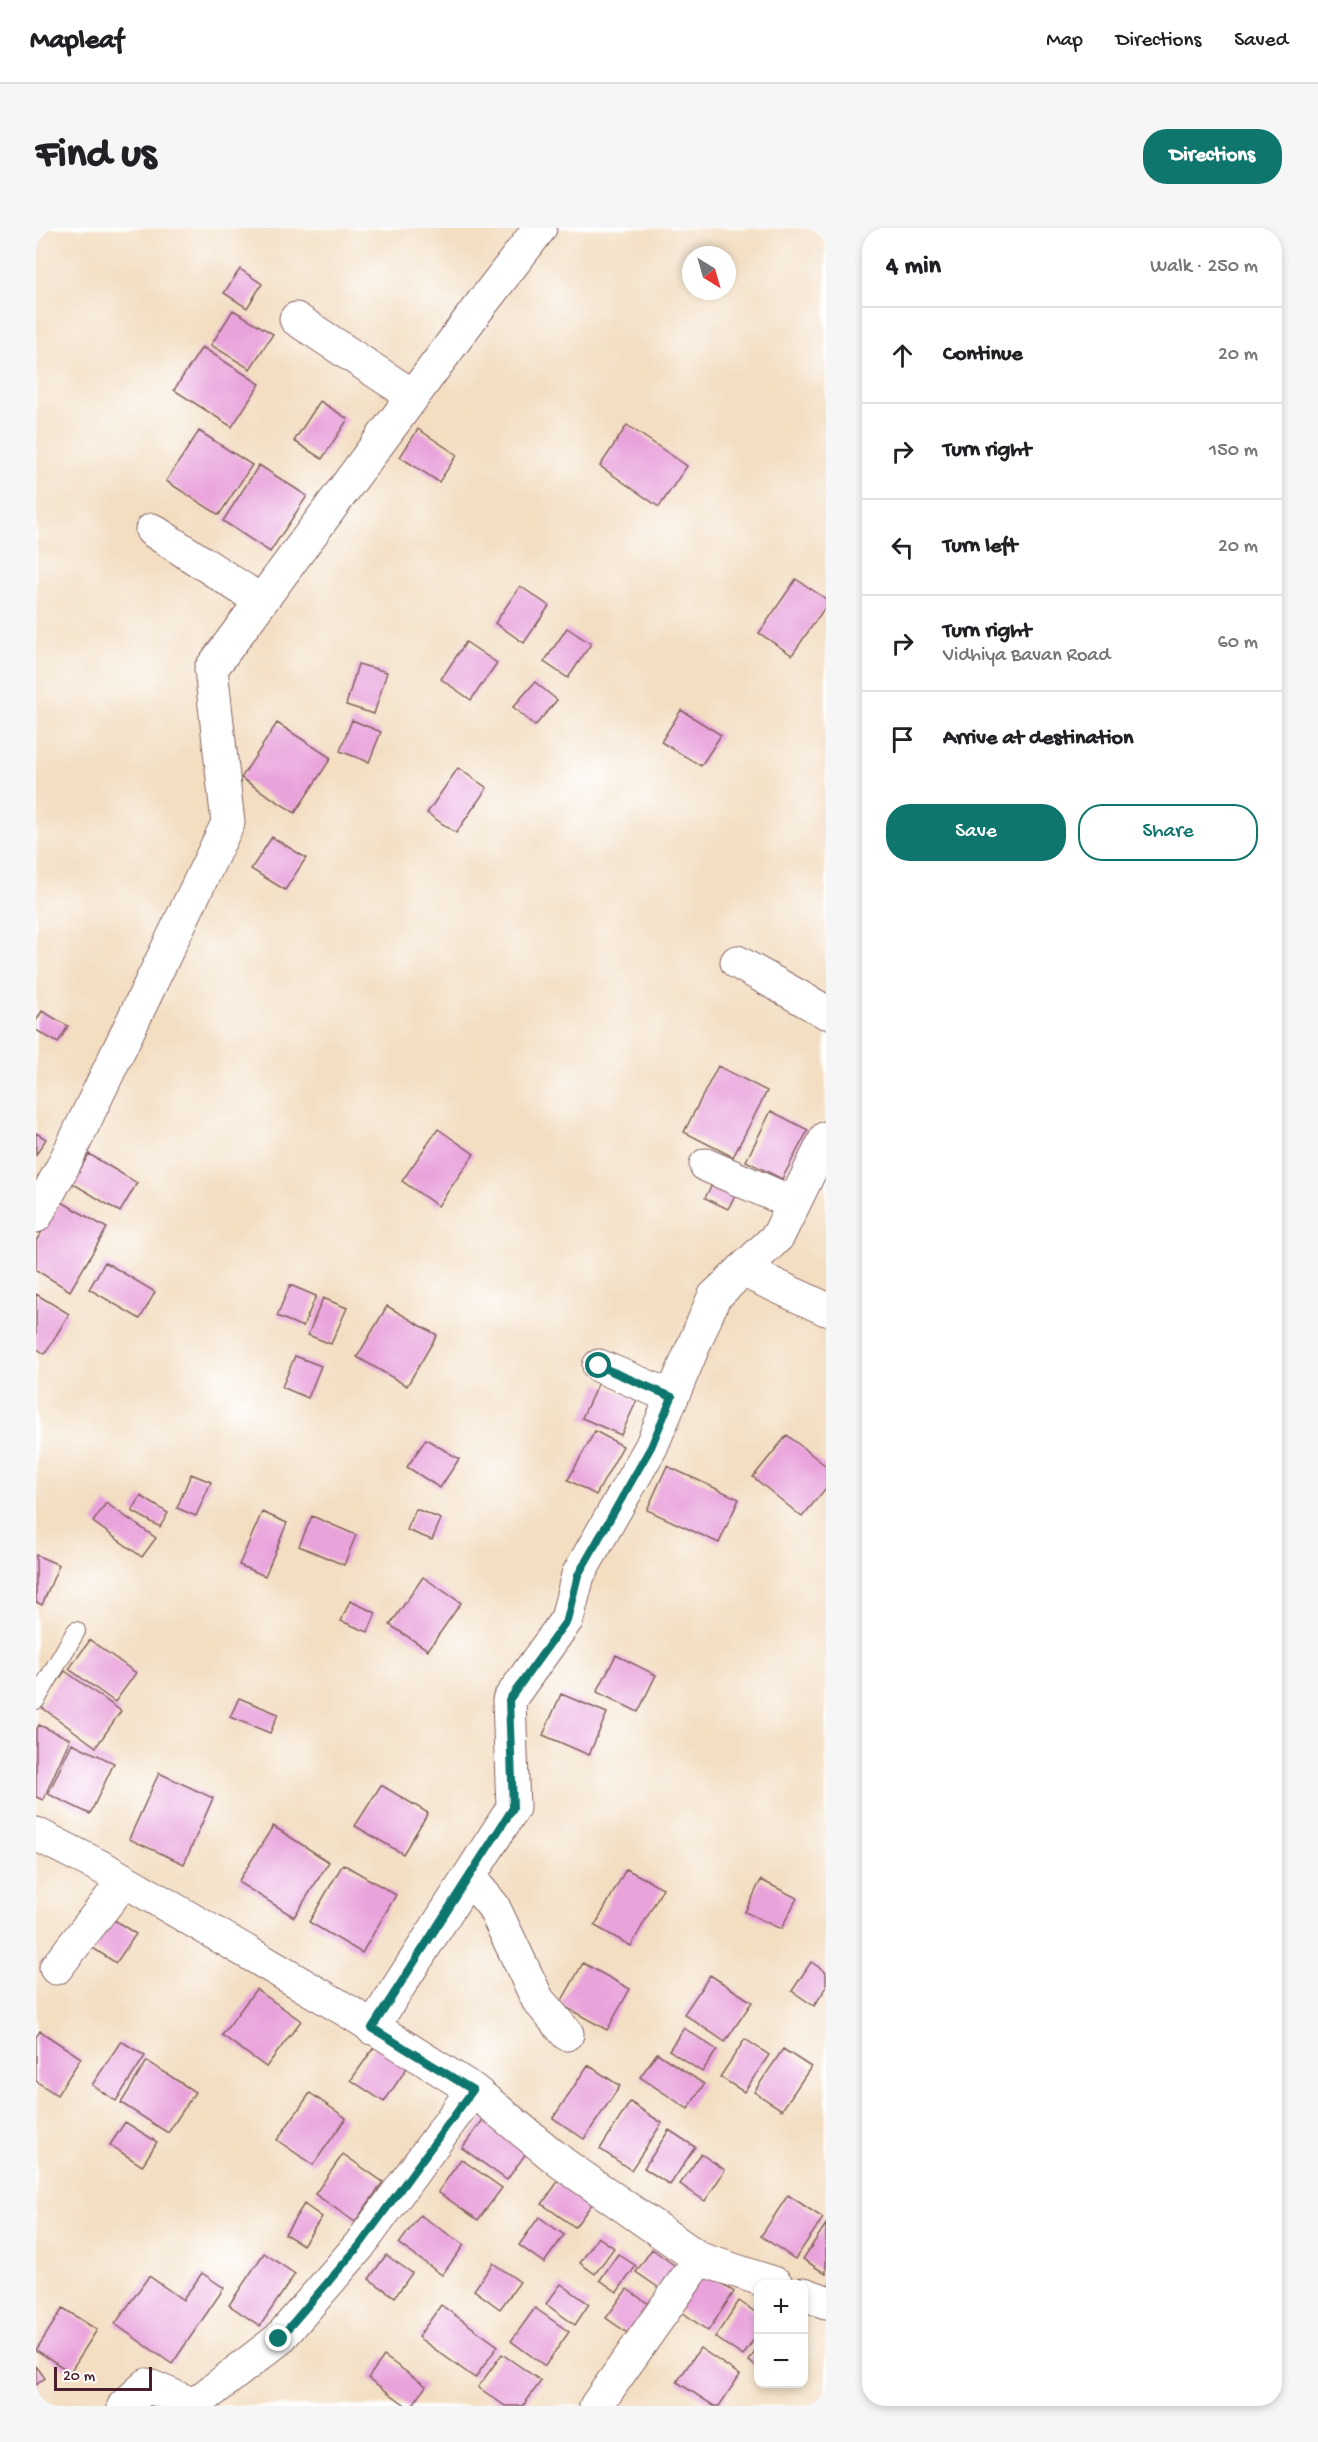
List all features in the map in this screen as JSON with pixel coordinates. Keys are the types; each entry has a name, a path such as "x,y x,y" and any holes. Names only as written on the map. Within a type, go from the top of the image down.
{"street":[{"path":"36,1216 67,1157 228,824 211,669 540,228"},
{"path":"296,319 413,396"},
{"path":"152,530 261,601"},
{"path":"737,962 826,1012"},
{"path":"826,1022 822,1030 826,1038"},
{"path":"372,2028 513,1808 509,1700 567,1620 578,1575 651,1447 714,1297 777,1236 826,1138"},
{"path":"706,1165 794,1203"},
{"path":"742,1270 826,1309"},
{"path":"599,1366 672,1397"},
{"path":"36,1834 124,1881 473,2090 562,2163 700,2259 764,2280"},
{"path":"469,1876 493,1906 538,2000 567,2034"},
{"path":"56,1968 124,1881"},
{"path":"124,2406 147,2385 194,2405 279,2339 359,2246 473,2090"},
{"path":"596,2406 620,2376 700,2259"},
{"path":"808,2295 826,2302"}],"lane":[{"path":"36,1700 76,1631"}],"building":[{"path":"240,269 262,284 247,308 224,293"},
{"path":"233,310 273,334 250,369 211,345"},
{"path":"202,347 260,384 232,427 174,390"},
{"path":"320,401 348,419 322,459 294,441"},
{"path":"627,425 687,466 659,507 600,466"},
{"path":"418,429 457,455 439,482 400,457"},
{"path":"199,431 252,465 219,515 166,481"},
{"path":"259,465 307,496 270,552 223,521"},
{"path":"796,579 826,599 826,606 792,655 759,633"},
{"path":"520,586 549,606 524,643 495,623"},
{"path":"567,628 591,644 568,678 544,662"},
{"path":"466,642 497,663 471,700 441,679"},
{"path":"358,664 387,672 374,714 346,705"},
{"path":"535,682 557,700 535,726 513,707"},
{"path":"681,710 721,735 701,766 661,742"},
{"path":"352,720 381,732 369,762 340,751"},
{"path":"277,723 331,758 295,813 241,778"},
{"path":"458,768 487,788 456,833 427,813"},
{"path":"272,837 306,858 285,890 251,869"},
{"path":"42,1011 68,1026 58,1043 36,1030 36,1021"},
{"path":"718,1066 767,1091 733,1157 684,1132"},
{"path":"771,1111 808,1130 782,1179 746,1161"},
{"path":"438,1129 474,1154 438,1206 402,1181"},
{"path":"36,1133 46,1139 36,1155"},
{"path":"89,1154 137,1183 120,1212 72,1183"},
{"path":"715,1179 737,1191 728,1209 705,1198"},
{"path":"60,1201 107,1228 70,1291 36,1270 36,1241"},
{"path":"105,1262 155,1292 140,1319 89,1289"},
{"path":"290,1285 316,1296 303,1327 277,1316"},
{"path":"36,1294 69,1314 45,1354 36,1348"},
{"path":"323,1298 347,1308 331,1344 308,1335"},
{"path":"387,1306 437,1335 407,1386 357,1357"},
{"path":"295,1356 321,1366 308,1398 282,1387"},
{"path":"598,1383 637,1400 621,1435 582,1418"},
{"path":"595,1431 623,1446 596,1495 568,1480"},
{"path":"787,1435 826,1466 826,1488 802,1517 753,1477"},
{"path":"426,1439 459,1459 440,1488 407,1467"},
{"path":"667,1466 739,1499 719,1543 647,1510"},
{"path":"191,1474 211,1482 196,1516 177,1508"},
{"path":"141,1496 168,1513 160,1527 132,1511"},
{"path":"106,1503 156,1538 142,1557 93,1522"},
{"path":"416,1509 441,1519 432,1540 407,1530"},
{"path":"262,1512 287,1523 265,1576 239,1565"},
{"path":"312,1516 356,1535 344,1565 299,1546"},
{"path":"36,1555 59,1565 42,1605 36,1602"},
{"path":"423,1577 461,1603 428,1650 390,1625"},
{"path":"350,1601 376,1613 368,1632 341,1621"},
{"path":"90,1640 136,1673 115,1702 69,1669"},
{"path":"616,1655 656,1675 638,1712 597,1692"},
{"path":"65,1671 121,1711 96,1747 40,1706"},
{"path":"561,1694 607,1713 589,1755 543,1735"},
{"path":"239,1698 278,1714 270,1733 230,1717"},
{"path":"39,1725 70,1739 43,1800 36,1797 36,1731"},
{"path":"72,1743 114,1763 90,1814 48,1794"},
{"path":"159,1773 213,1798 184,1864 129,1839"},
{"path":"381,1785 428,1813 403,1854 355,1826"},
{"path":"273,1826 329,1862 294,1917 238,1882"},
{"path":"343,1864 396,1895 362,1953 309,1922"},
{"path":"626,1869 663,1888 631,1946 595,1926"},
{"path":"761,1880 797,1898 781,1929 745,1912"},
{"path":"108,1916 136,1934 116,1963 88,1945"},
{"path":"811,1962 826,1972 826,1988 814,2006 792,1991"},
{"path":"583,1963 630,1989 607,2030 560,2004"},
{"path":"710,1975 752,2002 725,2042 684,2014"},
{"path":"256,1989 301,2021 266,2067 222,2035"},
{"path":"684,2028 717,2050 702,2072 669,2050"},
{"path":"40,2031 81,2058 57,2095 36,2081 36,2037"},
{"path":"745,2039 769,2055 744,2092 720,2077"},
{"path":"121,2041 145,2056 116,2101 92,2085"},
{"path":"377,2043 409,2065 384,2102 351,2080"},
{"path":"783,2049 811,2067 782,2110 754,2092"},
{"path":"657,2053 704,2084 688,2109 640,2077"},
{"path":"147,2061 195,2092 168,2133 121,2103"},
{"path":"588,2065 620,2086 584,2139 553,2118"},
{"path":"310,2093 346,2118 313,2165 277,2140"},
{"path":"630,2102 662,2123 631,2170 600,2149"},
{"path":"485,2117 529,2149 507,2180 462,2148"},
{"path":"125,2122 157,2142 142,2166 110,2145"},
{"path":"669,2130 695,2147 670,2185 644,2168"},
{"path":"343,2154 383,2182 355,2222 315,2194"},
{"path":"701,2154 725,2170 705,2201 680,2184"},
{"path":"461,2159 502,2188 478,2220 438,2192"},
{"path":"559,2180 592,2204 575,2227 542,2204"},
{"path":"788,2195 823,2218 795,2259 761,2236"},
{"path":"304,2204 322,2217 303,2245 285,2234"},
{"path":"420,2215 464,2245 442,2275 399,2244"},
{"path":"539,2217 564,2235 544,2263 519,2245"},
{"path":"826,2224 826,2274 803,2259"},
{"path":"598,2237 614,2248 595,2274 580,2263"},
{"path":"652,2249 678,2268 662,2290 636,2272"},
{"path":"264,2253 295,2274 260,2326 229,2305"},
{"path":"618,2254 636,2266 617,2292 600,2280"},
{"path":"386,2255 412,2273 395,2297 369,2279"},
{"path":"493,2263 520,2282 500,2309 474,2290"},
{"path":"702,2270 734,2292 708,2331 675,2307"},
{"path":"202,2273 224,2288 172,2364 115,2324 149,2276 183,2300"},
{"path":"561,2284 589,2304 575,2325 546,2304"},
{"path":"627,2289 650,2305 629,2334 606,2318"},
{"path":"739,2301 754,2311 754,2339 743,2356 715,2337"},
{"path":"441,2305 498,2346 475,2378 418,2337"},
{"path":"63,2308 97,2330 70,2372 36,2350"},
{"path":"535,2308 569,2332 545,2366 511,2341"},
{"path":"700,2348 740,2375 719,2406 714,2406 677,2382"},
{"path":"754,2353 754,2365 749,2361"},
{"path":"502,2354 541,2381 523,2406 505,2406 478,2387"},
{"path":"384,2356 426,2386 412,2406 407,2406 368,2378"},
{"path":"36,2366 45,2378 36,2385"}],"route":[{"path":"279,2339 359,2246 473,2090 372,2028 513,1808 509,1700 567,1620 578,1575 651,1447 672,1397 599,1366"}]}
